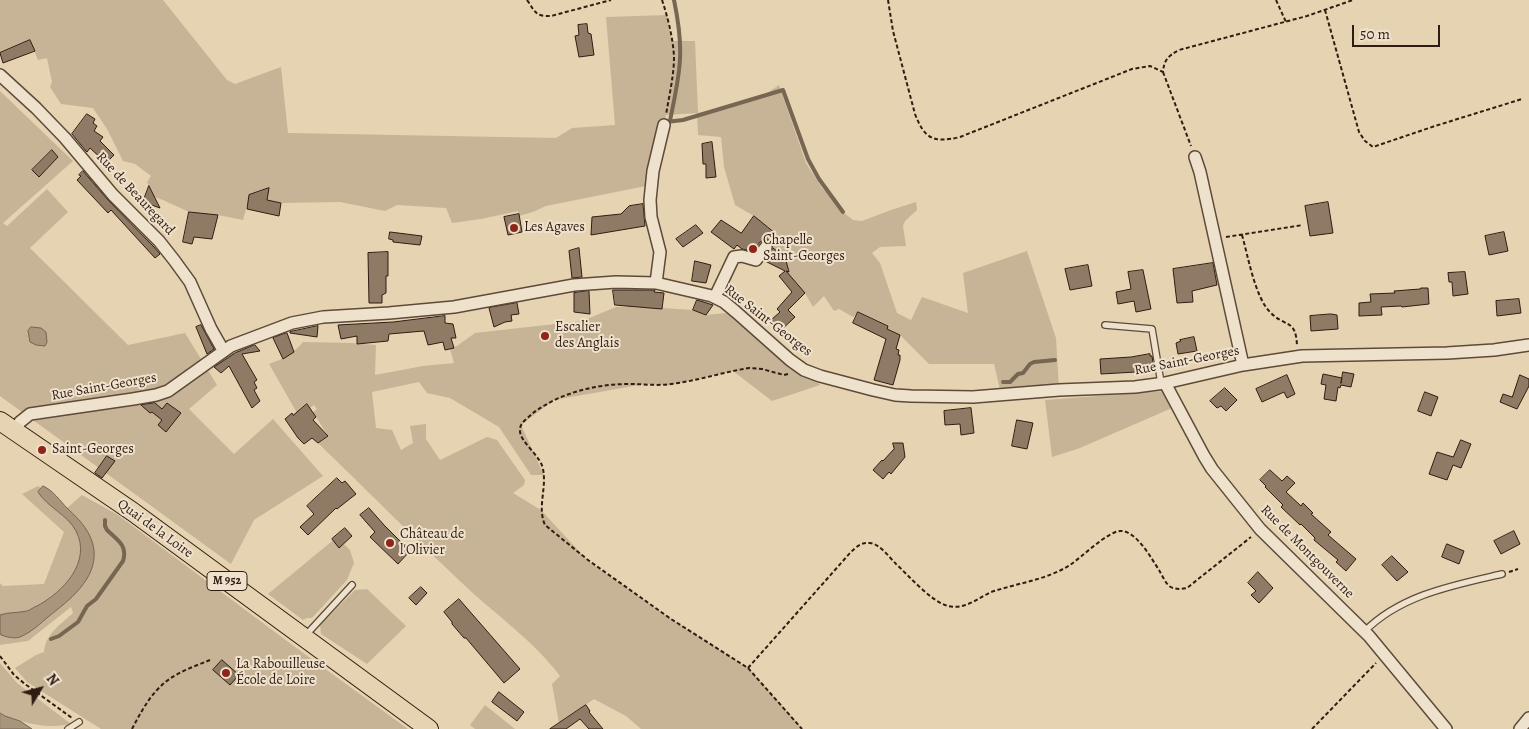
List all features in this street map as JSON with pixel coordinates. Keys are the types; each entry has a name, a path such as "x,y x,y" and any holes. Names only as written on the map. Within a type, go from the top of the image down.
{"main road":[{"name":"Quai de la Loire","path":"7,426 133,512 430,729"}],"street":[{"name":"Rue de Beauregard","path":"0,75 36,108 113,195 159,241 190,282 211,329 224,350"},
{"path":"656,283 660,252 651,217 650,200 653,171 664,125"},
{"path":"1195,157 1243,365"},
{"path":"715,297 734,257 742,256 756,260 766,247"},
{"name":"Rue Saint-Georges","path":"7,426 20,422 30,414 133,399 168,391 224,350 241,341 292,323 324,316 445,308 574,285 616,282 656,283 715,297 736,312 797,365 820,376 881,392 911,396 973,397 1059,390 1136,387 1298,356 1447,353 1494,350 1529,345"},
{"name":"Rue de Montgouverne","path":"1163,383 1212,469 1260,529 1364,632 1446,729"},
{"path":"1520,729 1529,718"}],"lane":[{"path":"1105,325 1152,329 1163,383"},
{"path":"1364,632 1390,611 1424,595 1502,574"},
{"path":"304,637 352,585"},
{"path":"68,729 79,722"}],"path":[{"path":"527,0 538,15 542,16 551,16 611,0"},
{"path":"662,0 667,15 674,56 664,125"},
{"path":"888,0 893,31 915,114 922,130 932,139 938,141 960,137 1142,66 1150,66 1163,72"},
{"path":"1276,0 1286,22"},
{"path":"1195,157 1163,72 1166,58 1179,50 1286,22 1353,0"},
{"path":"1325,10 1359,132 1364,142 1373,147 1522,99"},
{"path":"1215,239 1303,225"},
{"path":"1242,235 1255,282 1264,305 1271,313 1296,331 1298,356"},
{"path":"797,365 788,374 784,375 762,369 749,368 669,385 628,384 593,388 554,400 526,418 521,425 520,431 521,436 543,467 544,494 541,510 542,518 546,525 588,560 671,619 748,668 802,729"},
{"path":"748,668 850,553 864,543 872,543 886,553 926,592 946,606 957,606 967,605 991,592 1039,580 1069,566 1111,534 1120,532 1129,533 1141,544 1170,586 1178,590 1187,588 1260,529"},
{"path":"1312,729 1384,655"},
{"path":"0,656 14,674 25,684 79,722"},
{"path":"132,729 144,707 161,685 181,672 210,660"}],"shaded area":[{"path":"0,0 163,0 227,80 235,84 281,67 288,133 556,138 572,128 615,125 606,17 667,15 672,41 695,41 698,113 736,106 760,98 779,85 806,163 822,188 833,198 843,212 853,220 862,221 916,202 917,210 905,221 903,226 906,246 880,247 872,253 880,263 897,313 911,320 922,297 968,313 963,273 1027,251 1056,338 1059,390 1001,394 994,364 929,364 900,335 887,329 888,325 859,312 853,317 839,309 834,311 824,296 813,307 805,293 785,272 788,270 783,266 780,253 771,246 769,248 775,232 754,216 735,205 724,167 721,137 698,135 697,113 666,115 651,185 546,206 519,216 518,211 452,223 446,208 397,205 385,211 340,202 281,203 267,200 268,192 263,190 254,194 254,196 250,195 243,220 189,212 146,194 151,190 147,182 151,176 135,164 123,161 107,129 93,108 61,104 50,87 52,82 47,58 38,60 30,41 0,53"},
{"path":"0,91 73,161 3,223 7,226 47,189 68,212 30,248 128,345 185,333 217,385 189,409 234,454 273,419 323,476 254,520 231,564 0,396"},
{"path":"630,306 693,310 706,315 736,312 820,385 772,401 733,371 669,385 645,384 554,400 521,425 544,475 531,475 499,427 450,398 427,393 419,382 372,392 376,428 392,430 401,450 413,443 410,426 426,424 426,439 440,460 487,437 497,440 525,480 524,485 513,493 541,510 588,561 671,619 748,668 803,729 641,729 626,716 594,699 559,723 552,684 560,676 526,639 463,584 318,443 328,436 313,412 317,409 314,405 310,408 307,404 297,413 269,364 288,356 303,342 376,345 375,375 423,366 454,363 450,349 475,333 582,321 616,307"},
{"path":"31,327 41,328 46,332 47,342 45,346 30,342 28,331"},
{"path":"1163,391 1172,408 1080,448 1052,457 1045,400"},
{"path":"38,486 67,508 82,495 118,515 408,729 101,729 27,682 15,668 44,652 45,645 51,634 73,613 71,607 28,641 0,645 0,583 3,586 44,584 64,532 22,494"},
{"path":"43,486 53,493 85,527 93,544 94,561 86,580 72,597 27,633 18,638 8,637 0,633 0,615 27,611 47,600 65,584 78,565 80,543 76,531 63,515 42,498 38,492"},
{"path":"337,537 350,550 354,563 347,580 312,618 303,620 268,594"},
{"path":"367,589 406,626 367,664 321,634 320,625 355,590"},
{"path":"0,663 17,683 71,724 38,725 0,713"},
{"path":"485,705 515,729 475,729 470,725"},
{"path":"0,713 20,721 32,729 0,729"}],"building":[{"path":"587,24 588,33 591,34 594,55 579,57 575,36 579,35 578,25"},
{"path":"30,40 35,51 3,63 0,53"},
{"path":"87,114 95,119 93,123 97,126 94,131 103,137 100,141 114,155 106,163 90,148 87,152 72,134"},
{"path":"712,142 716,177 706,178 706,164 703,164 702,144"},
{"path":"52,150 58,157 39,177 32,170"},
{"path":"83,171 160,254 155,258 111,210 108,213 77,180"},
{"path":"149,186 160,208 143,202"},
{"path":"269,188 267,200 281,203 279,216 247,209 249,195"},
{"path":"1328,202 1333,233 1310,236 1305,206"},
{"path":"643,204 645,226 591,235 592,217 621,214 629,206"},
{"path":"189,212 218,215 212,239 194,237 192,244 183,242"},
{"name":"Les Agaves","path":"519,214 522,232 508,235 504,217"},
{"path":"754,216 775,233 769,240 760,242 753,251 742,249 737,245 734,249 711,232 721,220 741,233"},
{"path":"696,225 703,233 683,247 676,239"},
{"path":"390,232 422,236 420,245 393,242 393,240 389,239"},
{"path":"1504,232 1508,251 1489,255 1485,236"},
{"path":"579,248 582,277 572,278 569,251"},
{"path":"773,248 785,257 789,272 786,271 805,293 788,310 795,317 779,332 771,324 771,320 780,312 777,309 792,292 779,276 785,271 765,261"},
{"path":"388,252 386,293 382,295 382,303 369,303 368,253"},
{"path":"695,261 711,265 706,283 692,281"},
{"path":"1213,263 1217,285 1192,291 1193,302 1177,303 1173,269"},
{"path":"1088,265 1092,286 1070,290 1065,269"},
{"path":"1143,270 1151,309 1136,312 1134,301 1118,304 1116,292 1131,289 1128,272"},
{"path":"1465,272 1468,294 1453,296 1452,282 1449,282 1448,273"},
{"path":"1428,288 1429,304 1381,307 1382,315 1359,316 1359,303 1371,302 1370,294 1395,293 1394,291"},
{"path":"613,290 655,290 654,292 664,293 662,309 615,305"},
{"path":"589,291 590,314 574,312 574,293"},
{"path":"1519,299 1521,313 1497,316 1496,301"},
{"path":"697,300 713,305 706,315 693,310"},
{"path":"517,303 519,314 511,315 512,321 494,327 489,308"},
{"path":"858,312 888,326 887,329 900,335 896,349 899,350 900,360 893,385 874,380 886,339 853,323"},
{"path":"1337,315 1338,329 1311,331 1310,316"},
{"path":"445,316 445,323 453,324 456,338 451,338 454,348 445,350 443,342 428,345 424,331 389,334 388,341 357,344 357,336 341,339 338,325 393,322"},
{"path":"201,325 214,349 207,354 196,327"},
{"path":"318,326 317,337 290,333 290,332"},
{"path":"287,333 294,352 283,359 273,338"},
{"path":"1194,337 1197,351 1178,354 1176,343 1180,340"},
{"path":"255,345 260,351 242,354 257,380 254,382 257,388 254,390 260,401 252,408 229,366 221,373 214,367 235,353"},
{"path":"1150,354 1154,368 1136,372 1101,374 1100,359"},
{"path":"1343,372 1354,374 1351,387 1341,385 1340,388 1338,387 1336,401 1324,399 1326,385 1321,384 1323,374 1342,378"},
{"path":"1287,375 1295,394 1287,398 1284,392 1262,402 1256,389"},
{"path":"1520,375 1529,379 1529,386 1517,409 1500,402 1503,394 1512,397"},
{"path":"1225,388 1237,400 1226,411 1221,406 1217,408 1210,401"},
{"path":"1425,392 1438,397 1431,416 1418,411"},
{"path":"155,403 162,409 167,403 181,413 166,432 158,425 162,420 141,405"},
{"path":"307,404 316,417 313,420 328,436 318,443 312,438 304,444 285,419"},
{"path":"971,408 974,433 961,435 960,424 945,425 944,411"},
{"path":"1017,420 1033,423 1027,449 1012,446"},
{"path":"1461,440 1471,444 1461,468 1453,465 1447,480 1429,474 1437,452 1453,457"},
{"path":"893,443 903,443 905,457 891,474 889,472 883,479 873,470 894,449"},
{"path":"107,456 115,461 102,478 95,473"},
{"path":"1270,470 1282,481 1287,476 1295,483 1286,492 1301,506 1303,503 1313,513 1311,514 1331,532 1328,535 1356,559 1346,571 1336,562 1338,560 1314,540 1315,538 1301,524 1281,507 1283,505 1265,487 1260,480"},
{"path":"337,478 342,483 345,481 356,494 336,508 308,535 300,527 314,514 307,506"},
{"name":"Château de l'Olivier","path":"369,508 410,551 398,564 370,537 375,532 360,515"},
{"path":"345,528 352,536 339,548 332,539"},
{"path":"1514,531 1520,544 1501,554 1494,541"},
{"path":"1447,544 1464,551 1459,564 1442,557"},
{"path":"1392,556 1408,572 1397,581 1382,565"},
{"path":"1258,572 1273,588 1259,603 1251,595 1256,591 1248,583"},
{"path":"421,587 427,593 416,605 409,598"},
{"path":"459,599 520,669 504,683 452,624 444,612"},
{"name":"La Rabouilleuse École de Loire","path":"222,660 239,675 230,685 213,670"},
{"path":"499,692 524,712 517,721 492,702"},
{"path":"586,705 589,712 603,729 589,729 580,719 566,729 550,729"}],"waterway":[{"path":"670,121 680,59 679,29 674,0"},
{"path":"666,122 683,120 783,90 808,159 819,179 843,212"},
{"path":"1003,382 1010,382 1034,362 1055,360"},
{"path":"51,639 59,636 78,622 87,606 96,599 123,561 123,547 107,530 105,520"}],"place":[{"name":"Les Agaves","path":"514,228"},
{"name":"Chapelle Saint-Georges","path":"753,249"},
{"name":"Escalier des Anglais","path":"545,336"},
{"name":"Saint-Georges","path":"42,450"},
{"name":"Château de l'Olivier","path":"390,543"},
{"name":"La Rabouilleuse École de Loire","path":"226,673"}]}
